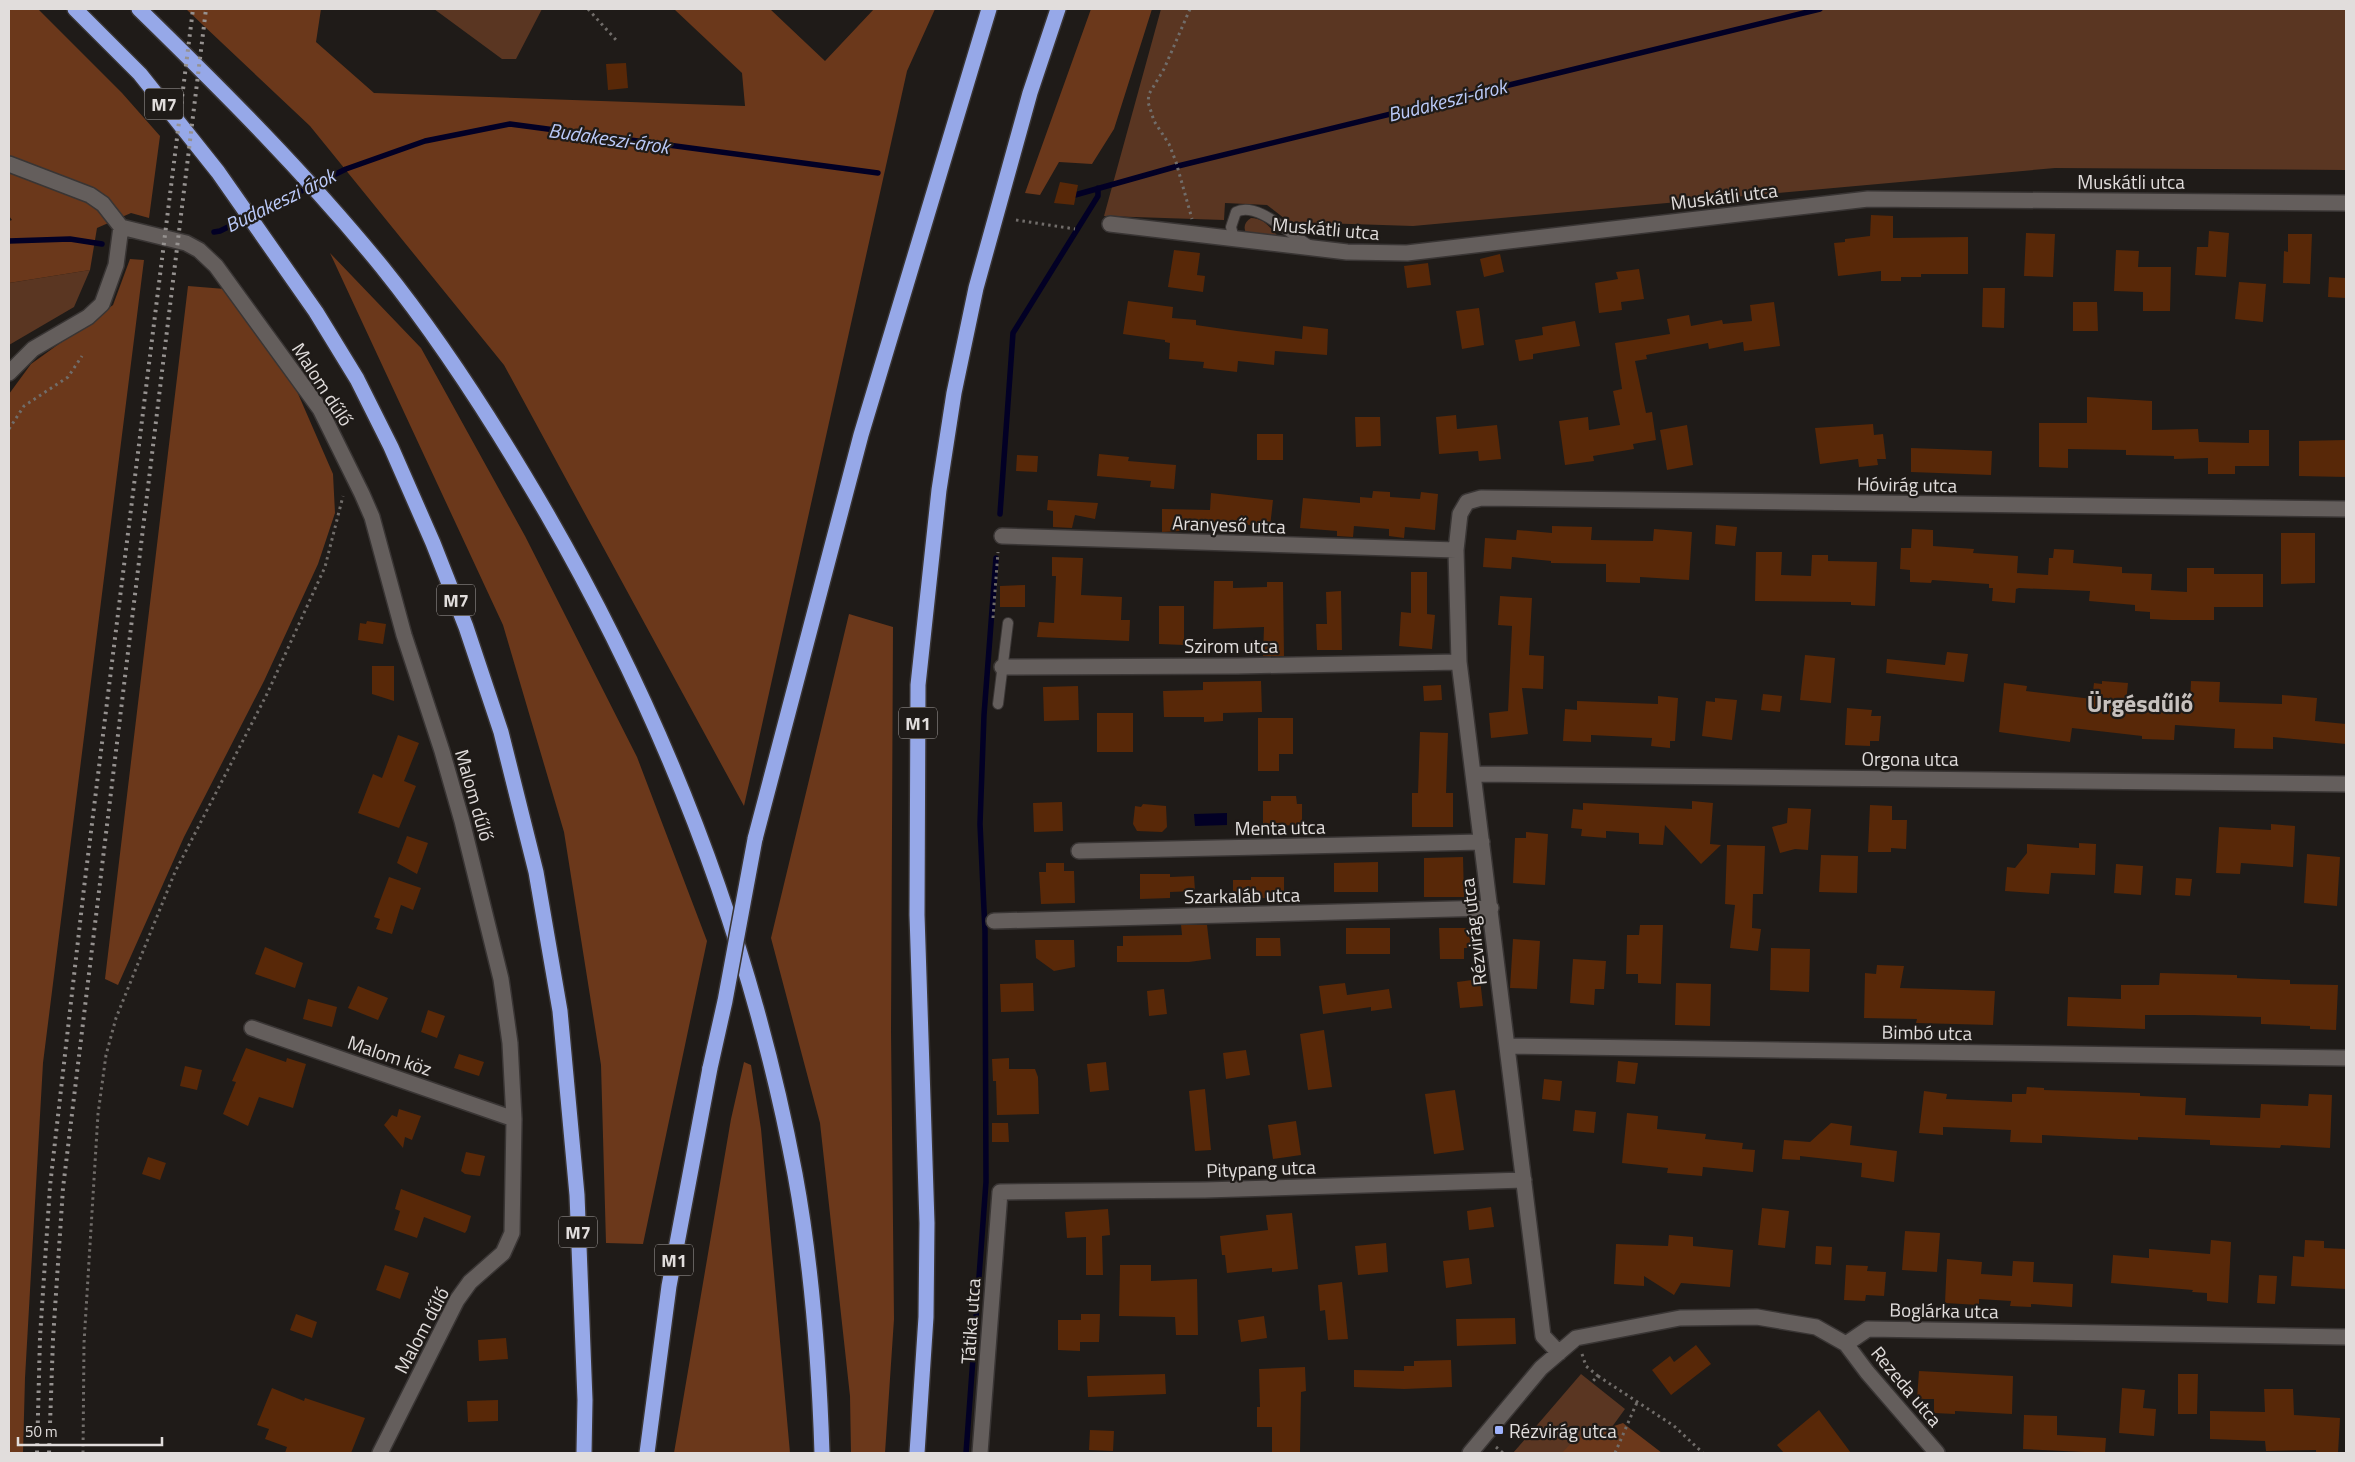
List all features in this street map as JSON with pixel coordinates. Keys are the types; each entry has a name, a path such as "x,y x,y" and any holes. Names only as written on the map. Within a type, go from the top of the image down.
{"highway":[{"name":"M7","path":"75,9 140,74 244,208 322,320 357,379 391,447 433,543 466,627 501,732 536,872 560,1011 577,1195 585,1400 584,1453"},
{"name":"M7","path":"139,9 256,124 307,179 382,268 431,332 485,412 530,486 577,566 618,645 660,735 695,822 731,920 771,1069 794,1174 809,1265 818,1362 822,1453"},
{"name":"M1","path":"647,1453 669,1286 755,839 861,435 989,9"},
{"name":"M1","path":"917,1453 925,1326 927,1223 917,915 918,685 939,490 954,393 981,269 1030,93 1058,9"}],"street":[{"path":"9,164 90,195 103,204 121,227 116,265 102,304 88,316 33,348 9,373"},
{"name":"Muskátli utca","path":"1110,224 1347,252 1407,253 1868,199 2346,203"},
{"name":"Malom dűlő","path":"121,227 186,243 199,250 216,266 320,409 372,517 404,635 442,750 490,930 501,979 508,1034 514,1119 514,1217 510,1239 503,1253 470,1282 457,1300 380,1453"},
{"name":"Hóvirág utca","path":"1467,502 1481,498 2346,509"},
{"name":"Rézvirág utca","path":"1467,502 1460,514 1456,550 1459,662 1543,1336 1558,1353"},
{"name":"Aranyeső utca","path":"1002,536 1456,550"},
{"name":"Szirom utca","path":"1002,667 1237,666 1459,662"},
{"name":"Orgona utca","path":"1474,774 2346,784"},
{"name":"Menta utca","path":"1079,851 1482,842"},
{"name":"Szarkaláb utca","path":"994,921 1490,908"},
{"name":"Malom köz","path":"252,1028 514,1119"},
{"name":"Bimbó utca","path":"1508,1046 2346,1058"},
{"name":"Pitypang utca","path":"1000,1192 1205,1190 1524,1180"},
{"name":"Tátika utca","path":"980,1453 1000,1192"},
{"path":"1470,1453 1540,1368 1576,1338 1680,1318 1757,1316 1816,1327 1846,1344"},
{"name":"Boglárka utca","path":"1846,1344 1868,1329 2346,1337"},
{"name":"Rezeda utca","path":"1846,1344 1867,1372 1937,1453"}],"lane":[{"path":"1234,239 1231,227 1236,212 1243,208 1260,211 1292,236 1314,248"},
{"path":"998,704 1008,623"}],"path":[{"path":"588,9 617,41"},
{"path":"1190,9 1164,70 1149,94 1148,102 1154,121 1169,144 1176,162 1193,214 1192,234"},
{"path":"1016,220 1075,229"},
{"path":"9,430 24,406 68,377 82,356"},
{"path":"83,1453 84,1343 98,1114 106,1055 116,1018 175,872 267,694 325,568 341,508 348,466"},
{"path":"993,626 999,536 1002,536"},
{"path":"1576,1338 1586,1366 1598,1376 1638,1400 1674,1426 1702,1453"},
{"path":"1592,1382 1598,1376"},
{"path":"1615,1453 1638,1400"}],"shaded area":[{"path":"9,9 38,9 122,93 160,136 149,218 131,213 97,228 90,270 9,283 9,221 12,220 9,216"},
{"path":"186,9 321,9 316,42 374,93 745,106 742,73 674,9 770,9 825,61 874,9 935,9 907,71 744,806 504,365 310,126"},
{"path":"434,9 542,9 516,59 502,59"},
{"path":"1091,9 1152,9 1114,129 1092,164 1059,162 1040,195 1025,193"},
{"path":"1161,9 2346,9 2346,170 2055,168 1413,226 1289,222 1267,205 1225,203 1224,220 1104,216"},
{"path":"1251,218 1264,222 1281,240 1246,233 1245,224"},
{"path":"330,253 421,348 525,536 637,757 707,941 643,1244 606,1243 601,1065 564,832 503,625"},
{"path":"130,259 144,260 43,1063 25,1378 23,1453 9,1453 9,394 31,364 113,305"},
{"path":"90,270 74,307 9,345 9,283"},
{"path":"188,286 225,289 289,373 333,474 335,513 318,564 264,681 184,837 118,985 105,979"},
{"path":"849,614 893,627 891,1031 894,1319 885,1453 851,1453 850,1396 820,1123 771,938"},
{"path":"744,1062 751,1065 761,1129 790,1453 674,1453 731,1119"},
{"path":"1581,1374 1625,1409 1593,1453 1513,1453"},
{"path":"1623,1423 1662,1453 1562,1453 1575,1439"}],"water":[{"path":"1227,813 1227,825 1195,826 1194,814"}],"building":[{"path":"626,63 628,88 608,90 606,64"},
{"path":"1060,182 1078,185 1074,205 1054,203"},
{"path":"1871,215 1893,216 1893,238 1968,237 1968,274 1921,274 1921,277 1901,277 1901,281 1881,281 1881,271 1838,276 1834,243 1845,242 1845,239 1870,236"},
{"path":"2209,231 2229,233 2226,277 2195,275 2197,247 2208,247"},
{"path":"2026,233 2055,234 2053,277 2024,276"},
{"path":"2288,234 2312,234 2310,284 2283,283 2284,251 2288,252"},
{"path":"1174,250 1200,253 1197,275 1205,276 1203,292 1168,287"},
{"path":"2116,250 2139,251 2138,267 2171,267 2170,311 2143,311 2143,292 2114,291"},
{"path":"1500,254 1504,272 1484,277 1480,259"},
{"path":"1428,263 1431,285 1407,288 1404,266"},
{"path":"1639,269 1644,299 1621,302 1622,310 1599,313 1595,283 1618,279 1616,272"},
{"path":"2329,277 2346,278 2346,298 2328,297"},
{"path":"2239,282 2266,284 2263,322 2235,319"},
{"path":"1983,288 2005,288 2004,328 1982,327"},
{"path":"1128,301 1173,307 1172,318 1196,320 1196,325 1237,331 1302,339 1303,326 1328,329 1327,355 1275,351 1274,365 1238,361 1237,372 1203,368 1204,362 1169,359 1170,343 1165,342 1165,340 1123,334"},
{"path":"1774,302 1780,346 1744,351 1743,342 1709,349 1708,343 1646,355 1647,359 1635,361 1646,413 1652,412 1656,440 1633,444 1634,449 1593,456 1594,461 1565,465 1559,421 1588,417 1589,430 1620,425 1613,391 1622,389 1615,343 1670,334 1667,319 1689,315 1691,326 1722,320 1723,324 1752,321 1750,305"},
{"path":"2073,302 2097,302 2098,331 2073,331"},
{"path":"1479,308 1484,345 1462,349 1456,311"},
{"path":"1575,321 1580,346 1533,354 1533,359 1519,361 1515,340 1543,335 1542,327"},
{"path":"2087,397 2152,401 2152,430 2198,429 2199,442 2249,443 2249,430 2269,430 2269,466 2235,466 2235,474 2208,474 2208,458 2174,459 2174,456 2126,455 2126,450 2068,449 2068,468 2039,467 2039,423 2087,423"},
{"path":"1456,415 1457,429 1497,425 1501,459 1479,461 1478,451 1439,454 1436,417"},
{"path":"1355,417 1380,417 1381,446 1356,447"},
{"path":"1873,424 1874,435 1883,434 1886,459 1877,459 1878,465 1859,467 1858,459 1820,464 1815,428"},
{"path":"1687,425 1693,465 1667,470 1660,430"},
{"path":"1257,434 1283,434 1283,460 1257,460"},
{"path":"2346,440 2346,477 2299,476 2299,441"},
{"path":"1911,448 1992,451 1991,475 1911,472"},
{"path":"1099,454 1129,457 1128,461 1176,465 1174,489 1150,487 1151,481 1097,476"},
{"path":"1017,455 1038,456 1037,472 1016,471"},
{"path":"1373,491 1390,492 1390,497 1420,499 1421,492 1438,494 1435,530 1405,527 1404,538 1389,536 1389,529 1354,526 1353,537 1337,536 1337,531 1300,528 1303,498 1360,503 1360,497 1372,498"},
{"path":"1211,493 1273,500 1270,527 1230,523 1229,530 1198,527 1198,530 1162,532 1162,509 1210,510"},
{"path":"1048,500 1098,503 1095,519 1075,515 1072,528 1053,527 1053,511 1047,510"},
{"path":"1716,525 1737,527 1735,546 1715,544"},
{"path":"1552,526 1592,527 1591,540 1653,541 1654,529 1692,532 1689,580 1640,577 1640,583 1606,582 1606,564 1551,563 1551,561 1512,557 1511,569 1483,567 1485,538 1516,540 1517,530 1552,533"},
{"path":"1912,529 1933,530 1933,546 1974,549 1973,553 2018,556 2017,573 2048,575 2049,558 2053,558 2054,549 2074,550 2073,563 2122,567 2122,573 2152,574 2151,590 2187,592 2187,568 2214,568 2214,574 2263,574 2263,607 2214,607 2214,620 2171,620 2150,619 2150,612 2135,611 2135,605 2089,601 2090,591 2019,588 2016,589 2015,603 1992,601 1993,588 1989,588 1989,584 1932,580 1931,583 1910,582 1910,570 1900,569 1901,548 1911,548"},
{"path":"2281,533 2315,533 2315,583 2281,584"},
{"path":"1756,552 1782,552 1781,575 1811,576 1812,555 1828,555 1828,561 1877,562 1875,606 1851,605 1851,602 1755,601"},
{"path":"1052,557 1083,558 1081,595 1122,597 1121,620 1130,620 1129,641 1037,637 1039,622 1054,623 1056,576 1052,576"},
{"path":"1411,572 1427,572 1427,614 1435,615 1432,649 1399,646 1401,612 1411,613"},
{"path":"1214,581 1233,581 1233,588 1267,587 1267,582 1283,582 1284,656 1263,656 1264,627 1213,629"},
{"path":"1025,585 1025,607 1000,607 1000,586"},
{"path":"1341,591 1342,650 1317,650 1316,624 1327,624 1326,592"},
{"path":"1500,596 1532,598 1529,655 1544,656 1543,689 1522,688 1528,734 1491,738 1489,713 1508,711 1512,626 1498,625"},
{"path":"1159,606 1184,606 1184,645 1159,644"},
{"path":"367,621 386,624 383,644 358,640 360,623 366,624"},
{"path":"1947,652 1968,654 1964,682 1886,673 1887,659 1945,665"},
{"path":"1805,655 1835,658 1831,703 1800,700"},
{"path":"372,666 394,666 394,701 372,694"},
{"path":"1261,681 1262,712 1223,713 1223,721 1204,722 1204,717 1164,717 1163,691 1203,690 1203,682"},
{"path":"2102,681 2128,683 2126,703 2190,704 2191,681 2220,682 2219,702 2282,704 2282,695 2317,698 2315,721 2346,724 2346,744 2273,737 2273,749 2234,748 2235,729 2175,725 2174,740 2142,739 2142,736 2072,728 2070,742 1999,732 2004,683 2027,686 2026,691 2092,699 2094,683 2102,684"},
{"path":"1441,685 1442,700 1424,701 1423,686"},
{"path":"1078,686 1079,720 1044,721 1043,687"},
{"path":"1763,694 1782,696 1780,712 1761,710"},
{"path":"1658,696 1678,698 1675,741 1670,741 1670,748 1651,746 1652,738 1591,735 1591,742 1563,741 1565,709 1577,710 1577,701 1658,704"},
{"path":"1715,698 1737,700 1732,740 1702,736 1706,701 1715,702"},
{"path":"1847,708 1872,710 1871,716 1881,716 1879,741 1870,741 1870,746 1845,745"},
{"path":"1097,713 1133,713 1133,752 1097,752"},
{"path":"1258,718 1293,718 1293,754 1279,754 1279,771 1258,771"},
{"path":"1420,732 1448,733 1446,793 1453,793 1453,827 1412,827 1412,793 1418,793"},
{"path":"398,735 419,743 404,781 416,786 399,828 358,813 373,774 382,778"},
{"path":"1271,796 1296,796 1297,804 1302,804 1302,825 1263,826 1263,801 1271,801"},
{"path":"1692,801 1713,803 1710,844 1721,845 1701,864 1665,825 1663,845 1639,844 1639,833 1606,831 1606,838 1581,836 1582,829 1571,828 1573,809 1583,810 1583,803 1692,809"},
{"path":"1062,802 1063,831 1034,832 1033,803"},
{"path":"1143,804 1166,806 1167,827 1162,832 1137,831 1133,824 1135,806 1141,807"},
{"path":"1870,805 1892,806 1892,820 1907,820 1906,849 1891,848 1891,852 1868,852"},
{"path":"1788,808 1811,809 1808,850 1795,849 1780,853 1772,827 1787,823"},
{"path":"2271,824 2295,826 2293,867 2241,863 2240,874 2216,873 2219,827 2271,830"},
{"path":"1526,832 1548,834 1545,885 1513,883 1515,838 1526,838"},
{"path":"407,836 428,843 417,874 397,863"},
{"path":"2079,843 2096,844 2095,875 2051,873 2049,894 2005,891 2007,867 2015,868 2027,853 2027,844 2079,848"},
{"path":"1727,845 1765,846 1763,894 1753,894 1752,928 1761,929 1758,951 1730,948 1735,905 1725,904"},
{"path":"2307,854 2340,857 2337,906 2304,903"},
{"path":"1821,855 1858,856 1857,893 1819,892"},
{"path":"1463,857 1464,897 1424,897 1424,858"},
{"path":"1378,862 1378,892 1334,892 1334,863"},
{"path":"1046,863 1064,863 1064,871 1074,871 1075,903 1041,904 1039,872 1046,872"},
{"path":"2116,864 2143,866 2141,895 2114,893"},
{"path":"1140,874 1170,874 1170,877 1194,876 1195,891 1170,892 1170,898 1140,899"},
{"path":"389,877 421,888 413,910 401,905 392,934 376,929 380,919 374,917"},
{"path":"1251,877 1284,877 1284,898 1251,898 1251,895 1233,895 1233,880 1251,880"},
{"path":"2176,878 2192,879 2190,896 2175,895"},
{"path":"1181,925 1207,925 1211,959 1189,962 1117,962 1117,946 1123,946 1123,936 1182,935"},
{"path":"1640,925 1663,925 1661,984 1638,983 1638,974 1626,974 1627,935 1639,935"},
{"path":"1346,928 1390,928 1390,954 1346,954"},
{"path":"1439,928 1475,928 1475,948 1464,948 1464,959 1440,959"},
{"path":"1256,938 1280,938 1281,956 1256,956"},
{"path":"1513,939 1540,941 1537,989 1510,988"},
{"path":"1035,940 1074,940 1075,967 1054,971 1036,958"},
{"path":"265,947 303,963 295,988 255,974"},
{"path":"1771,948 1810,949 1809,992 1770,990"},
{"path":"1573,959 1606,961 1604,989 1595,989 1594,1005 1570,1003"},
{"path":"1877,965 1904,966 1900,988 1995,991 1993,1025 1916,1023 1917,1019 1864,1018 1865,973 1876,974"},
{"path":"2160,973 2237,975 2237,978 2290,980 2290,984 2338,985 2336,1030 2310,1029 2310,1026 2261,1024 2261,1017 2193,1015 2145,1015 2145,1029 2067,1026 2068,997 2121,999 2121,985 2159,985"},
{"path":"1480,979 1483,1006 1460,1008 1457,982"},
{"path":"1033,983 1034,1011 1001,1012 1000,984"},
{"path":"1345,983 1347,995 1389,989 1392,1008 1371,1011 1371,1007 1323,1014 1319,986"},
{"path":"1676,983 1711,984 1710,1026 1675,1025"},
{"path":"358,986 388,998 378,1020 348,1008"},
{"path":"1164,989 1167,1014 1149,1016 1147,991"},
{"path":"308,999 337,1007 332,1027 303,1019"},
{"path":"428,1010 445,1016 437,1038 421,1032"},
{"path":"1324,1030 1332,1087 1308,1090 1300,1034"},
{"path":"246,1048 286,1062 287,1058 306,1064 293,1108 259,1097 248,1126 223,1114 236,1082 232,1081"},
{"path":"1246,1050 1250,1075 1226,1079 1223,1053"},
{"path":"459,1054 484,1062 479,1076 454,1068"},
{"path":"1009,1058 1009,1069 1035,1069 1038,1077 1039,1114 997,1115 996,1081 993,1081 992,1059"},
{"path":"1618,1061 1638,1063 1635,1084 1616,1082"},
{"path":"1106,1062 1109,1090 1090,1092 1087,1064"},
{"path":"185,1066 202,1070 197,1090 180,1086"},
{"path":"1544,1079 1562,1081 1560,1101 1542,1099"},
{"path":"2027,1087 2044,1088 2044,1090 2140,1093 2140,1096 2186,1098 2185,1115 2260,1118 2261,1104 2308,1106 2309,1094 2332,1095 2330,1148 2281,1145 2280,1148 2210,1145 2210,1140 2138,1137 2138,1140 2042,1135 2042,1143 2010,1142 2011,1130 1943,1127 1943,1135 1919,1133 1924,1091 1947,1094 1946,1099 2012,1102 2012,1094 2026,1094"},
{"path":"1205,1089 1211,1150 1195,1151 1189,1091"},
{"path":"1455,1090 1464,1150 1434,1154 1425,1094"},
{"path":"399,1109 421,1116 412,1140 405,1137 403,1148 384,1125 392,1115 397,1117"},
{"path":"1575,1110 1596,1112 1594,1133 1573,1131"},
{"path":"1627,1113 1658,1116 1657,1129 1706,1134 1705,1139 1743,1143 1742,1149 1755,1150 1753,1172 1703,1167 1702,1176 1667,1173 1668,1168 1622,1163"},
{"path":"1296,1121 1301,1155 1273,1159 1268,1125"},
{"path":"992,1123 1008,1123 1009,1142 992,1142"},
{"path":"1831,1123 1852,1126 1850,1145 1897,1151 1894,1182 1861,1177 1862,1163 1800,1156 1800,1160 1782,1159 1784,1140 1810,1142"},
{"path":"466,1152 485,1156 480,1176 465,1174 461,1171"},
{"path":"148,1157 166,1163 160,1180 142,1174"},
{"path":"401,1189 471,1216 467,1230 465,1233 424,1217 417,1238 394,1230 400,1211 395,1209"},
{"path":"1491,1207 1494,1227 1469,1230 1467,1211"},
{"path":"1762,1208 1789,1211 1785,1248 1758,1245"},
{"path":"1108,1209 1110,1235 1102,1236 1103,1275 1086,1275 1086,1237 1067,1238 1065,1212"},
{"path":"1292,1213 1298,1269 1272,1272 1272,1268 1227,1273 1225,1255 1222,1255 1220,1236 1268,1230 1266,1215"},
{"path":"1905,1231 1940,1233 1937,1272 1902,1270"},
{"path":"1669,1235 1693,1237 1693,1246 1733,1250 1730,1287 1681,1283 1674,1295 1644,1276 1644,1286 1614,1284 1616,1244 1668,1246"},
{"path":"2211,1240 2231,1242 2228,1303 2207,1301 2207,1293 2192,1292 2193,1290 2111,1283 2113,1255 2149,1258 2149,1249 2210,1254"},
{"path":"2305,1240 2324,1241 2324,1248 2346,1249 2346,1289 2291,1286 2293,1256 2304,1257"},
{"path":"1386,1243 1388,1272 1358,1275 1355,1246"},
{"path":"1816,1246 1832,1247 1831,1265 1815,1264"},
{"path":"1469,1258 1472,1284 1446,1288 1443,1261"},
{"path":"1947,1259 1982,1262 1981,1274 2012,1276 2013,1261 2034,1262 2033,1282 2073,1284 2072,1307 2031,1304 2031,1307 2010,1306 2011,1301 1979,1299 1979,1305 1945,1303"},
{"path":"385,1265 409,1273 400,1299 376,1290"},
{"path":"1120,1265 1151,1265 1151,1281 1197,1279 1198,1335 1176,1335 1175,1317 1119,1316"},
{"path":"1846,1265 1868,1266 1867,1271 1886,1272 1884,1296 1866,1295 1865,1301 1844,1300"},
{"path":"2259,1275 2277,1276 2275,1304 2257,1303"},
{"path":"1342,1282 1348,1339 1328,1340 1325,1310 1320,1311 1318,1285"},
{"path":"296,1314 317,1322 312,1338 290,1330"},
{"path":"1081,1314 1100,1314 1099,1342 1080,1342 1080,1351 1058,1350 1058,1320 1081,1320"},
{"path":"1264,1316 1267,1338 1241,1342 1238,1320"},
{"path":"1515,1318 1516,1344 1457,1346 1456,1319"},
{"path":"506,1338 508,1359 479,1361 478,1340"},
{"path":"1696,1345 1711,1364 1671,1395 1652,1370 1670,1356 1674,1362"},
{"path":"1451,1360 1452,1387 1404,1389 1354,1387 1354,1370 1404,1371 1404,1366 1414,1366 1414,1361"},
{"path":"1305,1367 1306,1391 1301,1392 1300,1453 1272,1453 1272,1427 1257,1427 1257,1407 1260,1407 1259,1369"},
{"path":"1919,1371 2013,1376 2012,1414 1955,1411 1955,1414 1934,1413 1934,1399 1917,1399"},
{"path":"1165,1374 1166,1394 1088,1397 1087,1376"},
{"path":"2178,1374 2198,1374 2197,1414 2178,1414"},
{"path":"272,1388 304,1401 305,1398 365,1418 351,1453 285,1453 287,1447 265,1439 269,1429 257,1425"},
{"path":"2122,1388 2145,1390 2143,1408 2156,1409 2154,1436 2119,1433"},
{"path":"2264,1389 2293,1389 2294,1415 2340,1418 2338,1453 2316,1453 2316,1450 2266,1451 2265,1441 2210,1439 2210,1411 2265,1412"},
{"path":"498,1400 498,1421 468,1422 467,1401"},
{"path":"1819,1410 1851,1453 1784,1453 1777,1445"},
{"path":"2024,1415 2057,1416 2057,1435 2106,1438 2105,1453 2023,1449"},
{"path":"1090,1430 1114,1431 1113,1451 1089,1450"}],"waterway":[{"name":"Budakeszi-árok","path":"1075,195 1178,166 1820,9"},
{"name":"Budakeszi-árok","path":"214,232 220,231 346,169 425,141 510,124 878,173"},
{"path":"1000,514 1013,333 1098,196 1098,188"},
{"name":"Budakeszi árok","path":"9,241 70,239 102,244"},
{"path":"966,1453 986,1182 985,931 980,824 984,715 996,558"}],"railway":[{"path":"37,1453 40,1337 50,1186 84,888 193,9"},
{"path":"49,1453 53,1339 63,1188 206,9"}],"place":[{"name":"Rézvirág utca","path":"1499,1430"}],"district":[{"name":"Ürgésdűlő","path":"2140,703"}]}
